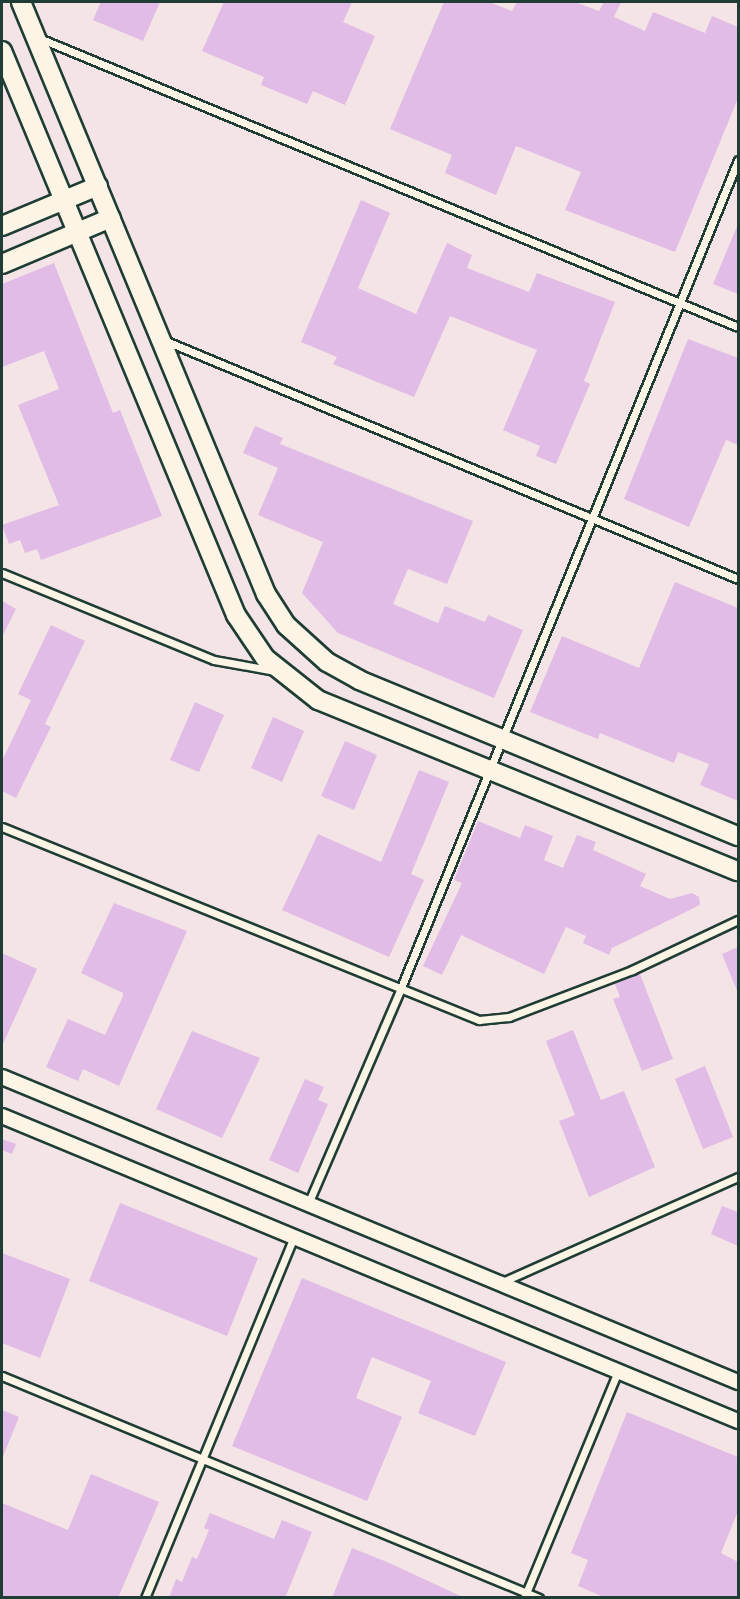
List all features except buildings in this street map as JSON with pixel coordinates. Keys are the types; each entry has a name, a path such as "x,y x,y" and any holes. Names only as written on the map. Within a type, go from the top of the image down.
{"street":[{"path":"21,2 266,594 286,625 312,651 343,672 738,836"},
{"path":"2,51 236,615 254,645 278,671 318,700 738,872"},
{"path":"2,226 98,186"},
{"path":"2,264 111,218"},
{"path":"2,1077 738,1382"},
{"path":"2,1116 738,1421"}],"lane":[{"path":"37,38 738,327"},
{"path":"308,1204 400,990 500,738 738,160"},
{"path":"161,339 738,579"},
{"path":"2,573 214,660 278,671"},
{"path":"2,827 277,936 469,1019 499,1019 632,970 738,920"},
{"path":"500,1283 738,1176"},
{"path":"145,1598 294,1237"},
{"path":"525,1595 618,1371"},
{"path":"2,1376 525,1595 540,1598"}],"shaded area":[{"path":"2,2 738,2 738,1597 2,1597"}]}
